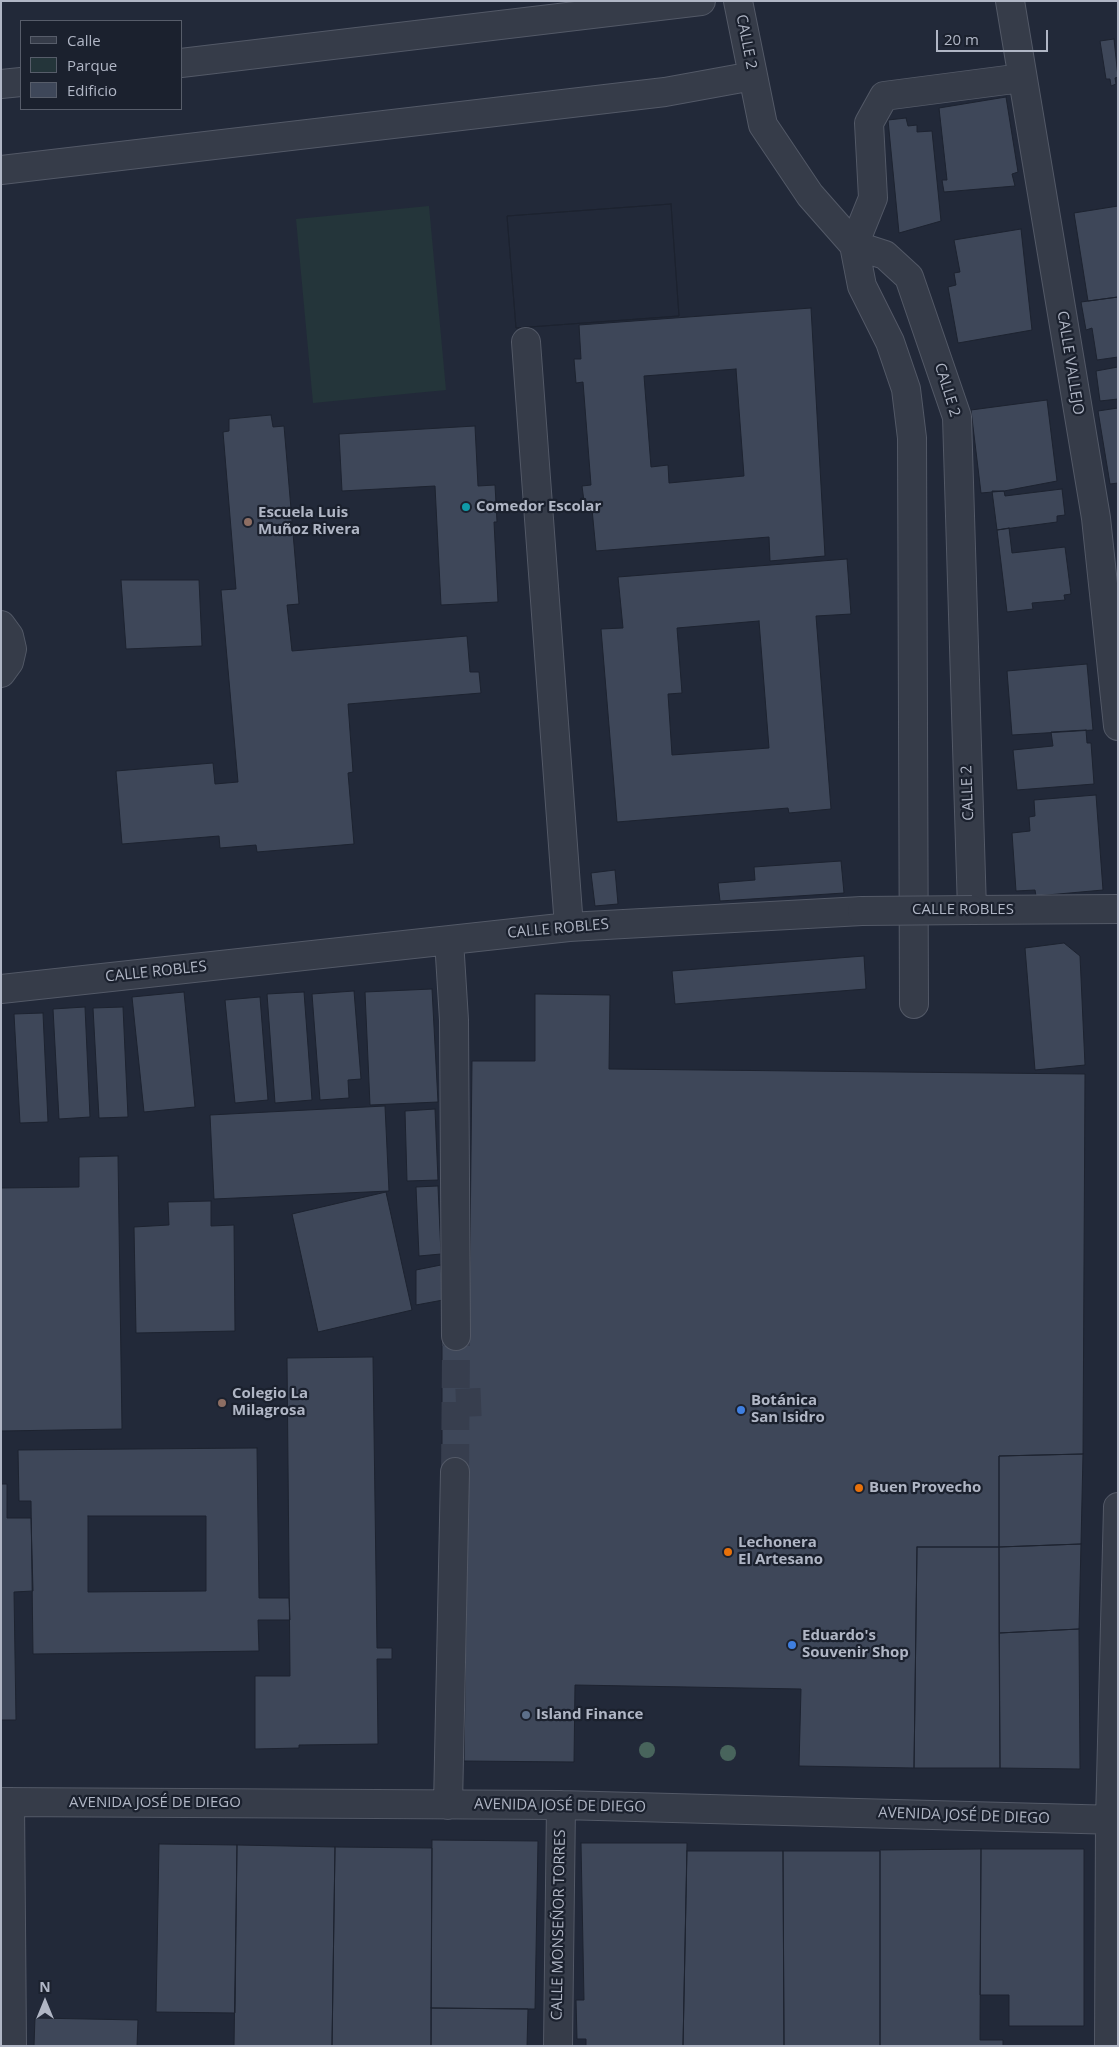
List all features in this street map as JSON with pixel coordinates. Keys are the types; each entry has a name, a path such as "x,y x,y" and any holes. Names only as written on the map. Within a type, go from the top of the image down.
{"street":[{"path":"182,63 702,1"},
{"name":"CALLE 2","path":"738,1 763,125 810,195 854,245 885,255 909,277 957,417 972,910"},
{"name":"CALLE VALLEJO","path":"1010,1 1022,78 1107,515 1118,726"},
{"path":"1,170 665,92 753,76"},
{"path":"914,1004 912,438 906,389 890,342 862,286 854,245 873,198 869,123 884,96 1022,78"},
{"path":"1,84 20,82"},
{"path":"526,342 569,927"},
{"path":"1,625 9,636 12,649 10,662 1,673"},
{"name":"CALLE ROBLES","path":"1,989 569,927 862,911 1118,909"},
{"path":"449,940 454,1020 456,1336"},
{"path":"448,1805 455,1472"},
{"path":"1109,2046 1118,1507"},
{"path":"6,1802 12,2046"},
{"name":"AVENIDA JOSÉ DE DIEGO","path":"6,1802 560,1805 1114,1820"},
{"name":"CALLE MONSEÑOR TORRES","path":"558,2046 560,1805"}],"green space":[{"path":"429,206 446,390 313,403 296,219"}],"building":[{"path":"1114,39 1118,77 1115,78 1116,84 1111,86 1110,79 1106,79 1100,41"},
{"path":"1006,97 1018,172 1012,174 1015,186 944,192 942,180 947,180 939,108"},
{"path":"906,118 908,126 917,125 917,132 932,131 941,221 899,233 888,120"},
{"path":"671,204 679,316 516,328 507,216"},
{"path":"671,204 679,316 516,328 507,216"},
{"path":"1118,206 1118,297 1088,301 1074,213"},
{"path":"1021,229 1032,330 958,343 948,287 956,285 954,273 960,272 954,240"},
{"path":"1118,297 1118,357 1097,360 1092,328 1086,330 1081,302"},
{"path":"811,308 825,556 770,561 769,537 596,551 592,509 585,509 582,486 591,485 583,382 576,383 574,359 581,359 579,325","holes":["736,369 744,476 669,483 668,465 651,467 644,376"]},
{"path":"1118,367 1118,399 1100,401 1096,371"},
{"path":"1047,400 1057,481 1004,491 981,493 971,410"},
{"path":"1118,408 1118,483 1110,484 1098,411"},
{"path":"271,415 273,427 284,426 299,604 287,605 292,651 467,636 470,672 479,672 481,693 348,704 353,772 348,773 354,844 257,852 256,845 220,848 219,836 122,844 116,771 213,763 215,784 238,782 221,590 236,589 223,432 229,431 229,419"},
{"name":"Comedor Escolar","path":"475,426 478,486 495,485 497,522 494,522 498,602 441,605 435,486 342,491 339,434"},
{"path":"1062,489 1065,515 1057,516 1057,522 997,530 992,491 1004,491 1005,496"},
{"path":"1009,528 1012,553 1065,547 1071,594 1064,595 1065,600 1032,603 1033,609 1007,612 997,530"},
{"path":"847,559 851,614 816,616 831,809 789,813 788,808 617,822 601,629 623,628 618,577","holes":["759,621 769,748 672,755 668,694 682,693 677,628"]},
{"path":"121,580 199,580 202,646 126,649"},
{"path":"1087,664 1093,730 1012,735 1007,671"},
{"path":"1086,730 1087,743 1091,743 1094,784 1017,790 1013,750 1053,746 1051,732"},
{"path":"1096,795 1103,890 1036,896 1035,890 1016,891 1012,833 1030,831 1029,817 1035,816 1034,800"},
{"path":"841,861 844,893 720,901 718,883 755,880 754,867"},
{"path":"615,870 618,904 595,906 591,873"},
{"path":"1064,943 1080,956 1085,1065 1035,1070 1025,948"},
{"path":"864,956 866,989 675,1004 672,971"},
{"path":"432,989 438,1102 370,1105 365,992"},
{"path":"354,991 361,1079 348,1080 349,1098 320,1100 312,994"},
{"path":"184,992 195,1107 144,1112 132,997"},
{"path":"304,992 312,1100 275,1103 267,994"},
{"path":"535,994 610,995 609,1069 1085,1074 1083,1454 999,1456 999,1547 917,1547 914,1768 799,1766 801,1689 575,1685 574,1762 464,1761 468,1474 442,1470 442,1336 469,1336 472,1061 535,1061"},
{"path":"260,997 268,1100 235,1103 225,1000"},
{"path":"85,1007 90,1117 59,1119 53,1009"},
{"path":"123,1007 128,1117 99,1118 93,1008"},
{"path":"43,1013 48,1122 20,1123 14,1014"},
{"path":"385,1106 389,1191 214,1199 210,1115"},
{"path":"435,1109 438,1180 407,1181 405,1111"},
{"path":"118,1156 122,1429 1,1431 1,1188 79,1187 79,1157"},
{"path":"438,1186 441,1254 419,1256 416,1187"},
{"path":"386,1192 412,1310 318,1332 292,1214"},
{"path":"211,1201 211,1226 234,1225 235,1331 136,1333 134,1227 169,1225 168,1202"},
{"path":"441,1265 443,1300 416,1305 416,1270"},
{"path":"373,1357 377,1648 392,1648 392,1659 377,1659 378,1744 299,1745 299,1748 255,1749 255,1676 290,1676 287,1358"},
{"path":"257,1448 259,1598 289,1598 290,1620 258,1620 259,1651 33,1654 31,1501 19,1501 18,1450","holes":["88,1516 206,1516 206,1591 88,1592"]},
{"path":"1083,1454 1081,1544 999,1547 999,1456"},
{"path":"1,1484 7,1484 7,1518 31,1518 33,1591 14,1592 16,1720 1,1720"},
{"path":"1081,1544 1079,1629 999,1633 999,1547"},
{"path":"917,1547 999,1547 1000,1768 914,1768"},
{"path":"1079,1629 1080,1769 1000,1768 999,1633"},
{"path":"432,1840 538,1841 535,2009 431,2008"},
{"path":"581,1843 687,1843 683,2046 586,2046 586,2039 577,2039 576,2000 584,2000"},
{"path":"159,1844 237,1845 235,2013 156,2012"},
{"path":"237,1845 335,1847 332,2046 234,2046"},
{"path":"335,1847 432,1848 431,2046 332,2046"},
{"path":"981,1849 1084,1849 1084,2026 1009,2026 1009,1995 980,1995"},
{"path":"981,1849 980,2040 1003,2040 1003,2046 880,2046 880,1850"},
{"path":"687,1851 783,1851 784,2046 683,2046"},
{"path":"783,1851 880,1851 880,2046 784,2046"},
{"path":"431,2008 528,2009 527,2046 431,2046"},
{"path":"35,2018 138,2020 137,2046 34,2046"}],"tunnel":[{"path":"455,1472 456,1336"},
{"path":"456,1403 481,1402"}],"place":[{"name":"Comedor Escolar","path":"466,507"},
{"name":"Escuela Luis Muñoz Rivera","path":"248,522"},
{"name":"Colegio La Milagrosa","path":"222,1403"},
{"name":"Botánica San Isidro","path":"741,1410"},
{"name":"Buen Provecho","path":"859,1488"},
{"name":"Lechonera El Artesano","path":"728,1552"},
{"name":"Eduardo's Souvenir Shop","path":"792,1645"},
{"name":"Island Finance","path":"526,1715"}]}
